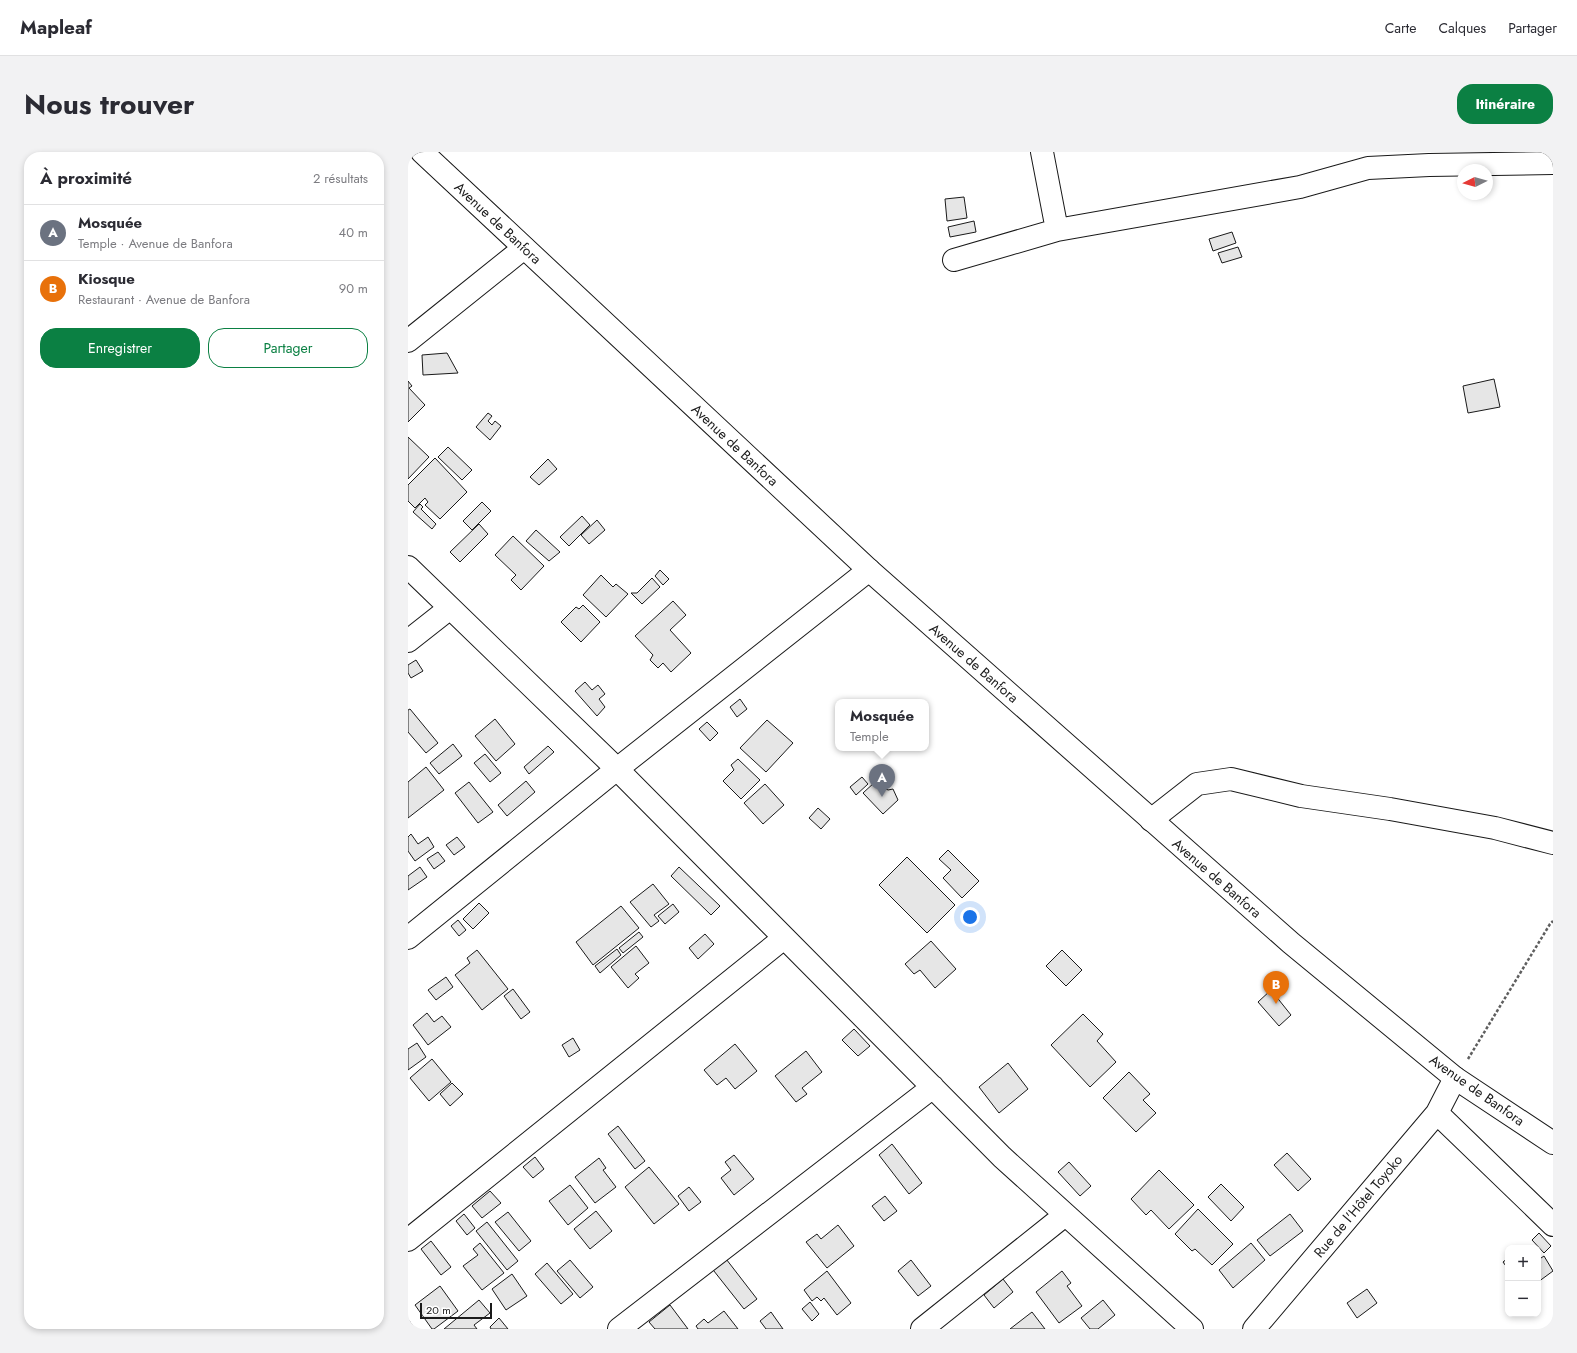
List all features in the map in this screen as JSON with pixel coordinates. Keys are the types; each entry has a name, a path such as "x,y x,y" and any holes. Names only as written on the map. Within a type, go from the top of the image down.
{"street":[{"name":"Avenue de Banfora","path":"422,152 869,570 1291,943 1455,1078 1553,1143"},
{"path":"1042,152 1058,230"},
{"path":"954,260 1058,230 1300,187 1368,168 1553,163"},
{"path":"408,341 524,248"},
{"path":"408,567 617,769 1002,1157 1192,1329"},
{"path":"408,938 617,769 869,570"},
{"path":"408,641 450,608"},
{"path":"1151,820 1197,784 1231,779 1301,796 1390,809 1495,828 1553,843"},
{"path":"408,1240 784,938"},
{"name":"Rue de l'Hôtel Toyoko","path":"1254,1329 1437,1113 1455,1078"},
{"path":"619,1329 933,1087"},
{"path":"1437,1113 1553,1224"},
{"path":"922,1329 1065,1215"}],"path":[{"path":"1455,1078 1553,921"}],"building":[{"path":"964,197 967,218 947,221 945,199"},
{"path":"974,221 976,232 950,237 948,227"},
{"path":"1232,232 1236,243 1213,251 1209,239"},
{"path":"1238,247 1242,257 1222,263 1218,253"},
{"path":"447,353 458,373 423,375 422,355"},
{"path":"1494,379 1500,407 1468,413 1463,386"},
{"path":"408,381 412,386 409,388 425,405 408,422"},
{"path":"488,413 492,416 488,421 492,425 495,421 501,426 490,440 476,427"},
{"path":"408,437 429,457 408,479"},
{"path":"448,447 472,470 462,480 438,457"},
{"path":"435,458 467,492 440,519 425,505 428,502 425,498 415,508 408,501 408,485"},
{"path":"548,459 557,469 539,485 530,477"},
{"path":"482,502 491,511 472,530 463,521"},
{"path":"420,504 423,507 421,509 436,524 432,529 413,512"},
{"path":"582,516 590,525 569,546 560,537"},
{"path":"597,520 605,530 589,544 581,535"},
{"path":"479,524 488,534 460,562 450,552"},
{"path":"536,530 560,552 549,561 526,541"},
{"path":"513,536 544,566 521,590 511,580 516,575 495,555"},
{"path":"660,570 669,579 663,585 655,576"},
{"path":"601,575 613,587 616,584 628,594 606,617 583,595"},
{"path":"652,578 660,587 642,604 631,593 637,593"},
{"path":"673,601 686,615 670,630 691,653 671,672 663,663 658,668 650,660 653,655 635,636"},
{"path":"583,605 600,622 581,642 561,622 576,607 579,609"},
{"path":"416,660 423,671 411,678 408,673 408,665"},
{"path":"585,682 592,690 598,685 605,694 599,699 605,707 597,716 575,691"},
{"path":"740,699 747,709 737,717 730,707"},
{"path":"410,709 438,743 426,753 408,732 408,710"},
{"path":"495,719 515,744 496,761 475,736"},
{"path":"767,720 793,743 766,772 740,748"},
{"path":"707,722 718,733 710,741 699,729"},
{"path":"453,744 462,756 439,774 430,763"},
{"path":"548,746 554,752 529,774 524,767"},
{"path":"485,754 501,773 490,782 474,763"},
{"path":"738,759 760,780 741,799 723,781 734,770 731,765"},
{"path":"426,767 444,790 408,818 408,782"},
{"path":"862,777 868,784 856,795 850,787"},
{"path":"526,781 535,792 507,816 498,805"},
{"path":"469,782 493,812 478,823 455,793"},
{"path":"875,782 888,790 893,789 898,800 883,814 863,793"},
{"path":"765,784 784,805 763,824 744,803"},
{"path":"818,808 830,819 821,829 809,818"},
{"path":"411,834 418,844 428,837 434,847 415,861 408,851 408,837"},
{"path":"457,837 465,847 454,855 446,845"},
{"path":"948,850 979,881 962,898 943,878 951,870 939,859"},
{"path":"438,852 445,861 434,869 427,859"},
{"path":"907,857 955,905 927,933 879,885"},
{"path":"420,867 427,877 408,890 408,876"},
{"path":"679,867 720,906 711,915 671,876"},
{"path":"653,884 669,904 654,915 659,921 651,927 630,902"},
{"path":"479,903 489,913 473,929 463,919"},
{"path":"673,904 679,912 665,924 658,916"},
{"path":"621,906 639,928 593,965 576,942"},
{"path":"458,920 466,930 459,936 451,926"},
{"path":"639,932 643,937 623,953 619,948"},
{"path":"705,934 714,944 698,959 689,948"},
{"path":"931,941 956,969 935,988 920,970 914,974 905,964"},
{"path":"636,946 649,963 635,974 639,978 628,988 611,967"},
{"path":"617,949 621,955 600,973 595,966"},
{"path":"477,950 508,989 482,1010 455,975 470,963 467,958"},
{"path":"1062,950 1082,970 1066,986 1046,966"},
{"path":"446,977 453,987 436,1000 428,990"},
{"path":"513,989 530,1012 521,1019 504,996"},
{"path":"1271,990 1291,1015 1279,1026 1258,1002"},
{"path":"427,1013 434,1022 442,1016 451,1027 428,1045 413,1025"},
{"path":"1083,1014 1103,1034 1097,1041 1116,1062 1090,1087 1051,1045"},
{"path":"854,1029 870,1046 858,1056 842,1040"},
{"path":"573,1038 580,1050 569,1057 562,1045"},
{"path":"417,1043 426,1057 408,1070 408,1049"},
{"path":"735,1044 757,1071 735,1089 726,1078 717,1085 704,1070"},
{"path":"806,1051 822,1072 802,1088 807,1094 796,1102 775,1076"},
{"path":"432,1059 451,1082 429,1101 410,1078"},
{"path":"1008,1063 1028,1089 999,1113 979,1087"},
{"path":"1129,1072 1150,1094 1143,1100 1156,1113 1136,1132 1103,1098"},
{"path":"452,1083 463,1094 450,1106 440,1094"},
{"path":"618,1126 645,1161 635,1169 608,1134"},
{"path":"892,1144 922,1183 909,1194 879,1155"},
{"path":"1287,1153 1311,1179 1298,1191 1274,1165"},
{"path":"734,1155 754,1179 734,1195 721,1178 731,1170 725,1162"},
{"path":"535,1157 544,1169 533,1178 523,1167"},
{"path":"599,1158 606,1168 603,1170 616,1187 595,1203 575,1177"},
{"path":"1069,1162 1091,1186 1080,1196 1058,1172"},
{"path":"649,1167 679,1204 654,1224 625,1187"},
{"path":"1159,1170 1194,1205 1169,1229 1151,1210 1146,1215 1131,1199"},
{"path":"1221,1184 1244,1207 1231,1221 1208,1197"},
{"path":"570,1185 588,1208 568,1225 549,1201"},
{"path":"689,1187 701,1202 689,1211 678,1196"},
{"path":"490,1191 501,1203 482,1218 472,1206"},
{"path":"885,1196 897,1211 884,1221 872,1206"},
{"path":"1198,1209 1233,1244 1212,1265 1195,1249 1192,1251 1175,1234"},
{"path":"596,1211 612,1231 590,1249 574,1229"},
{"path":"508,1212 531,1241 519,1251 495,1222"},
{"path":"464,1214 475,1228 467,1235 456,1221"},
{"path":"1290,1214 1303,1231 1270,1256 1257,1240"},
{"path":"487,1222 518,1261 507,1270 476,1231"},
{"path":"838,1225 854,1246 827,1268 806,1242 817,1234 821,1239"},
{"path":"1539,1233 1551,1246 1544,1253 1541,1250 1541,1245 1537,1245 1532,1240"},
{"path":"431,1241 451,1267 441,1275 421,1249"},
{"path":"480,1243 504,1273 482,1290 463,1266 478,1255 473,1249"},
{"path":"1251,1243 1265,1260 1233,1288 1219,1270"},
{"path":"723,1255 757,1299 744,1309 710,1266"},
{"path":"1544,1256 1553,1271 1541,1280 1541,1258"},
{"path":"570,1260 593,1287 580,1298 557,1271"},
{"path":"911,1260 931,1286 918,1296 898,1271"},
{"path":"547,1263 573,1294 561,1304 535,1274"},
{"path":"827,1271 851,1303 837,1315 824,1298 821,1301 817,1297 812,1301 804,1290"},
{"path":"1062,1271 1071,1283 1067,1286 1082,1306 1059,1323 1036,1292"},
{"path":"512,1274 527,1296 506,1310 492,1289"},
{"path":"1003,1279 1013,1292 994,1308 984,1295"},
{"path":"440,1286 458,1311 432,1329 415,1305"},
{"path":"1367,1289 1377,1303 1357,1318 1347,1303"},
{"path":"479,1300 490,1313 474,1325 477,1329 444,1329"},
{"path":"1103,1300 1115,1315 1098,1329 1090,1329 1081,1318"},
{"path":"810,1302 819,1314 812,1321 802,1309"},
{"path":"670,1305 688,1329 655,1329 649,1322"},
{"path":"724,1311 738,1329 698,1329 696,1326 704,1319 708,1323"},
{"path":"771,1312 783,1329 766,1329 760,1321"},
{"path":"1032,1312 1045,1329 1010,1329"},
{"path":"499,1318 508,1329 491,1329 490,1327"},
{"path":"408,1319 415,1329 408,1329"}],"place":[{"name":"Mosquée","path":"882,797"},
{"name":"Kiosque","path":"1276,1004"}]}
